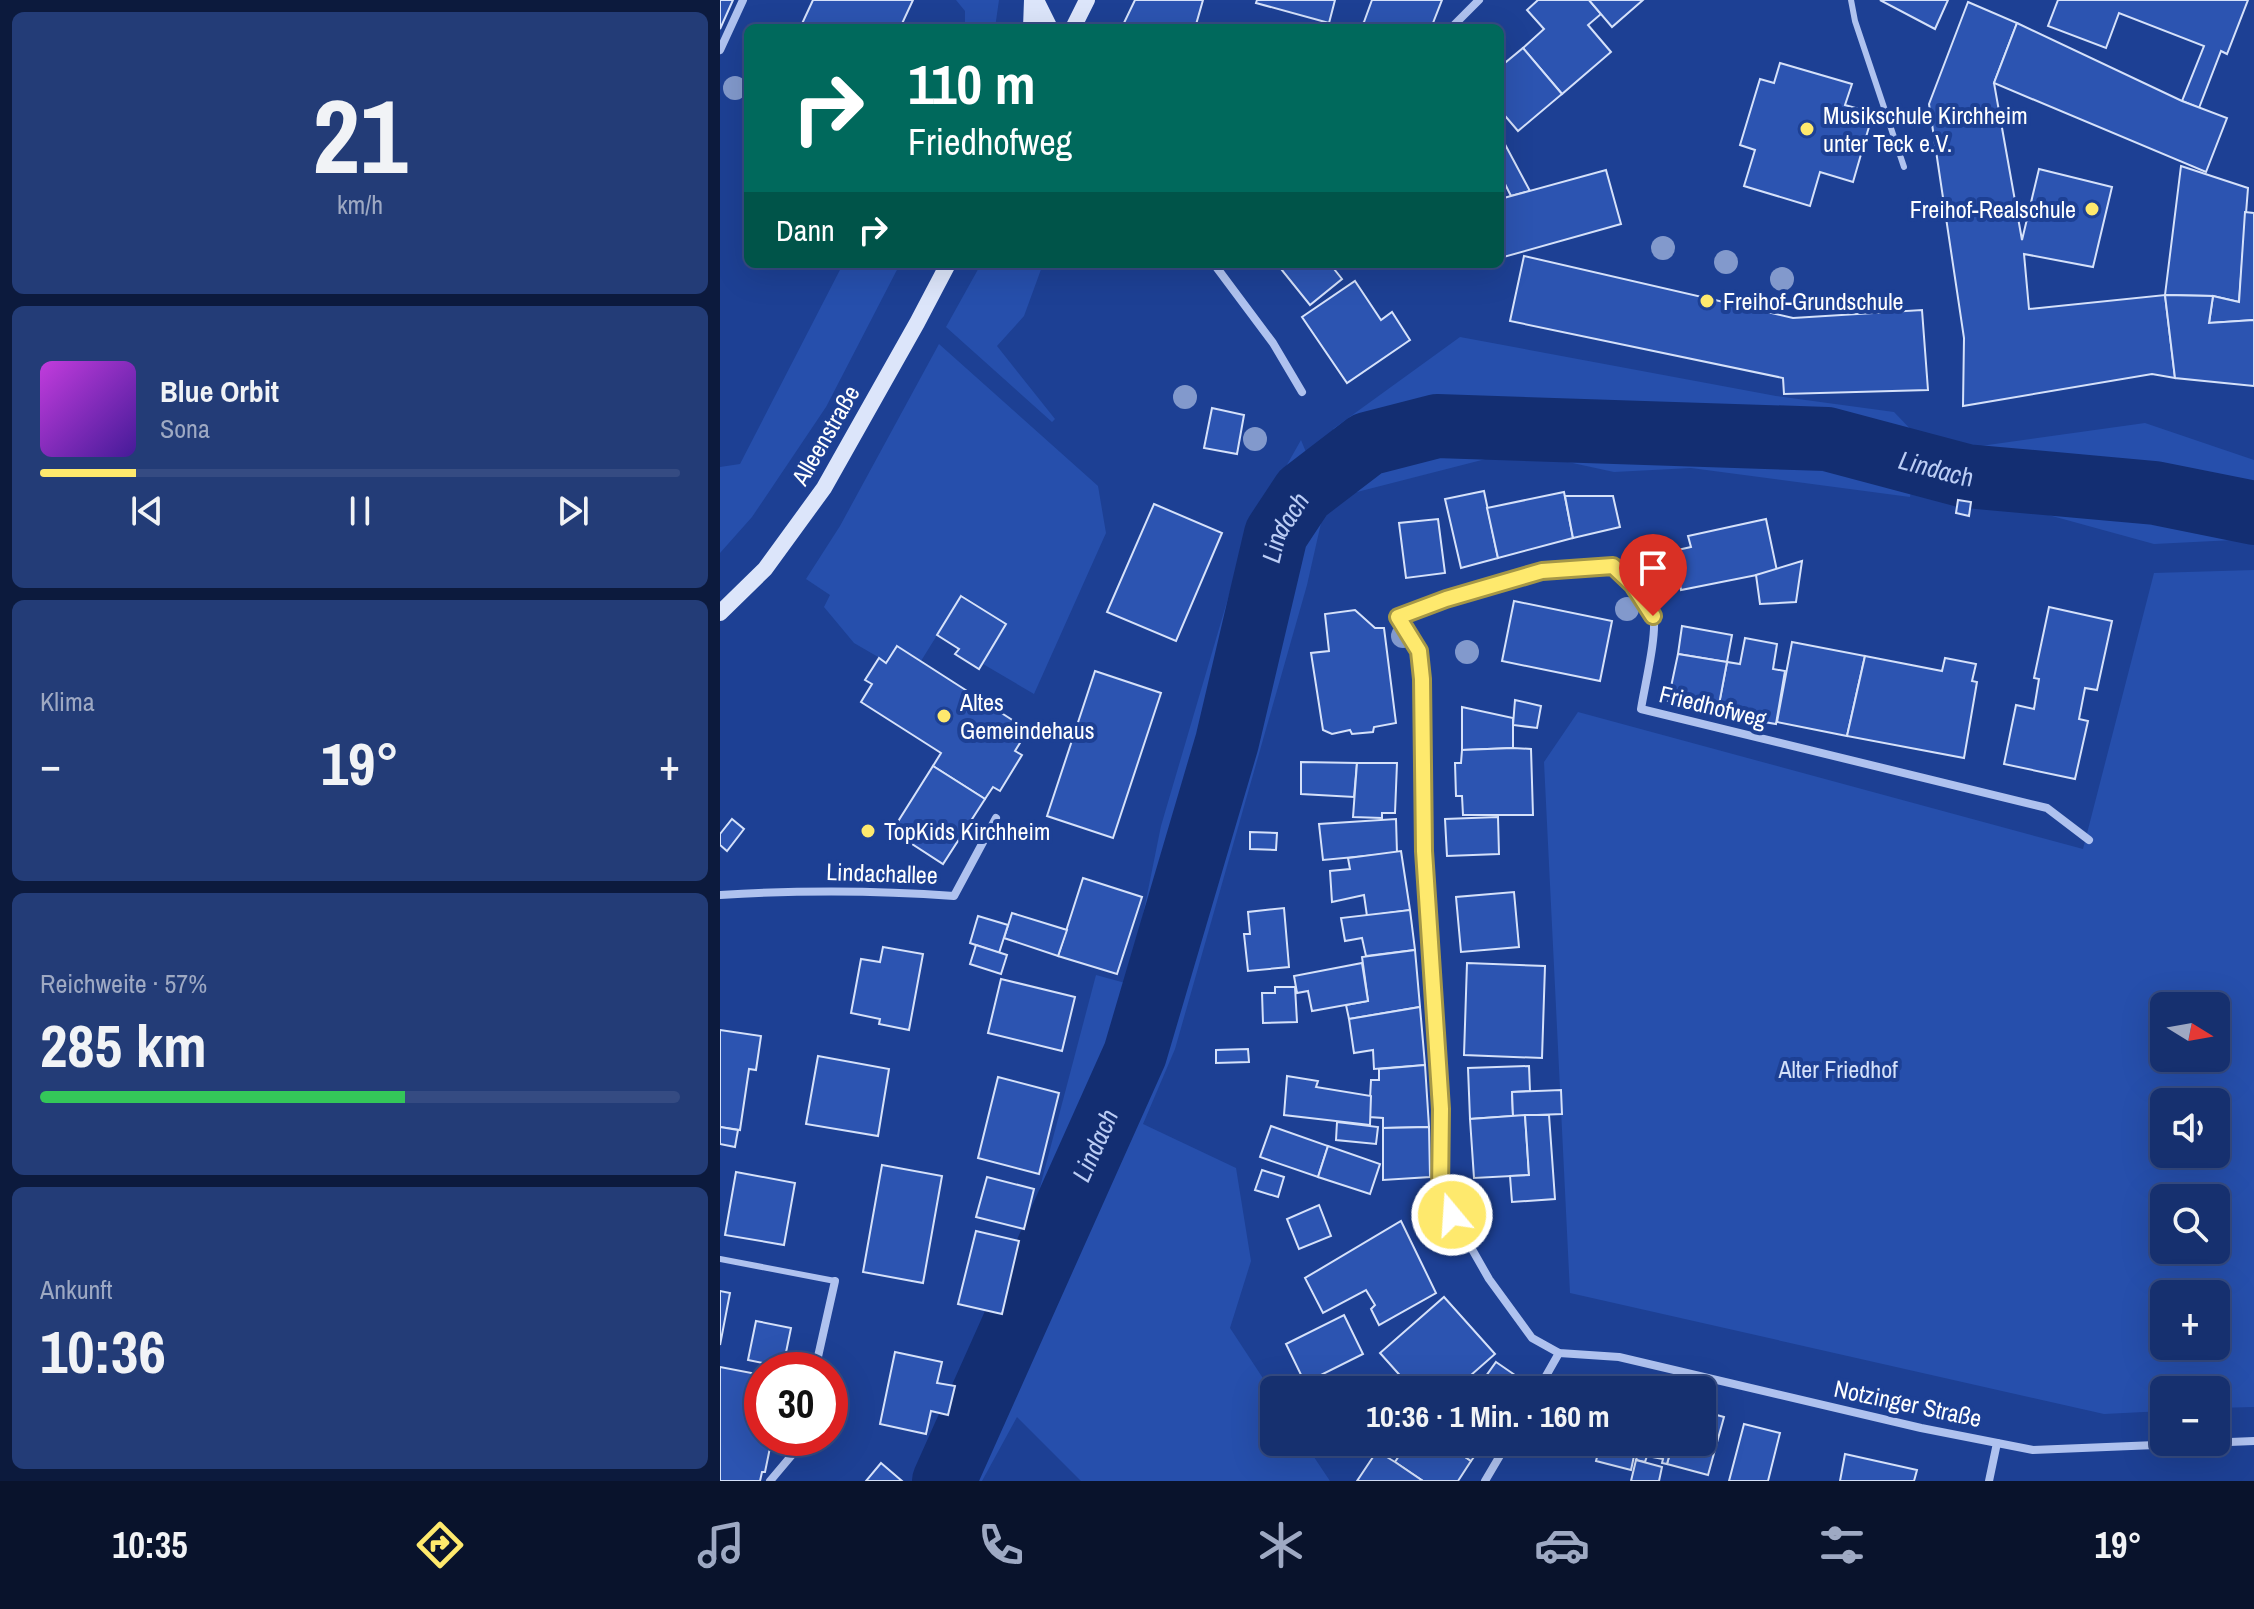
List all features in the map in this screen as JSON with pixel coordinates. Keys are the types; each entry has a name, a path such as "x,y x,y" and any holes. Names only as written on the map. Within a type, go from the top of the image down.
{"street":[{"path":"720,50 743,0"},
{"path":"1031,24 1034,0"},
{"path":"1034,0 1048,24"},
{"path":"1075,24 1087,0"},
{"path":"1455,24 1479,0"},
{"name":"Alleenstraße","path":"720,613 765,569 824,488 946,268"},
{"path":"1217,268 1273,343 1302,392"},
{"name":"Friedhofweg","path":"1559,1353 1532,1338 1507,1306 1440,1193 1441,1109 1424,851 1422,679 1419,651 1398,617 1446,599 1542,571 1613,566 1633,585 1653,616 1652,647 1641,709 2047,808 2089,840"},
{"name":"Lindachallee","path":"720,895 879,890 954,896 996,818"},
{"path":"819,1352 835,1281"},
{"path":"1546,1376 1559,1353"},
{"name":"Notzinger Straße","path":"1559,1353 1619,1357 1921,1428 2033,1450 2254,1441"},
{"path":"1989,1481 1997,1443"},
{"path":"770,1481 791,1456"},
{"path":"1485,1481 1500,1456"}],"lane":[{"path":"1851,0 1855,21 1904,167"},
{"path":"720,1259 835,1281"}],"green space":[{"path":"956,0 999,0 996,24 965,24 965,11"},
{"path":"841,268 898,268 826,407 752,517 720,553 720,467 740,464"},
{"path":"979,268 1042,268 1024,316 997,346 1055,419 1052,422 946,327"},
{"path":"1460,337 1776,396 1894,412 1920,439 1910,497 1691,468 1614,472 1517,451 1357,492 1333,429"},
{"path":"939,344 1098,486 1106,533 1034,694 983,664 1007,624 962,595 921,661 896,646 885,661 854,643 824,607 830,595 806,579 840,526"},
{"path":"2145,423 2254,460 2254,539 2154,544 1942,486 1945,451"},
{"path":"1301,440 1326,501 1307,585 1175,1049 1143,1124 1236,1168 1251,1261 1230,1328 1262,1376 1260,1456 1313,1456 1330,1481 1081,1481 1017,1417 982,1481 921,1481 1006,1316 1096,975 1129,984 1161,826 1246,537"},
{"name":"Alter Friedhof","path":"2254,570 2254,1407 2230,1408 2230,1376 2150,1376 2150,1412 2104,1414 1570,1293 1544,762 1578,712 2083,849 2154,573"}],"building":[{"path":"720,0 733,0 720,29"},
{"path":"813,0 913,0 902,24 802,24"},
{"path":"1135,0 1203,0 1196,24 1123,24"},
{"path":"1257,0 1335,0 1329,23 1256,3"},
{"path":"1372,0 1442,0 1433,24 1362,24"},
{"path":"1538,0 1589,0 1601,14 1588,25 1611,52 1562,94 1523,48 1544,29 1527,10"},
{"path":"1589,0 1643,0 1612,27"},
{"path":"1880,0 1948,0 1935,29"},
{"path":"2058,0 2248,0 2227,54 2221,51 2199,108 2182,101 2204,46 2119,13 2106,48 2048,26"},
{"path":"1968,2 2017,23 1994,83 2022,240 2039,169 2112,187 2093,267 2024,254 2029,309 2165,295 2175,378 2152,374 1963,406 1964,338 1929,104"},
{"path":"2017,23 2182,101 2227,118 2206,172 1994,83"},
{"path":"1523,48 1562,94 1518,131 1504,115 1504,64"},
{"name":"Musikschule Kirchheim unter Teck e.V.","path":"1780,63 1852,84 1845,105 1873,113 1853,182 1820,172 1810,206 1744,186 1755,150 1740,145 1760,79 1774,83"},
{"path":"1504,142 1530,191 1511,196 1504,182"},
{"path":"2181,166 2248,188 2239,302 2213,296 2165,295"},
{"path":"1606,170 1621,224 1504,257 1504,198"},
{"path":"2245,212 2254,213 2254,320 2209,323 2213,296 2239,302"},
{"path":"1524,256 1793,318 1922,310 1928,390 1784,394 1783,378 1510,321"},
{"path":"1280,268 1333,268 1342,279 1310,305"},
{"path":"1355,281 1381,320 1392,312 1410,340 1347,383 1302,317"},
{"path":"2165,295 2213,296 2209,323 2254,320 2254,386 2175,378"},
{"path":"1212,408 1244,415 1237,454 1204,448"},
{"path":"1484,491 1498,558 1461,568 1445,499"},
{"path":"1564,492 1573,538 1498,558 1487,508"},
{"path":"1565,496 1613,496 1620,527 1573,538"},
{"path":"1958,500 1971,502 1969,516 1956,513"},
{"path":"1154,504 1222,533 1176,641 1107,612"},
{"path":"1438,519 1445,573 1406,578 1399,523"},
{"path":"1766,519 1777,571 1681,590 1673,551 1691,547 1688,536"},
{"path":"1802,561 1796,602 1760,604 1756,575"},
{"path":"961,596 1006,624 979,669 955,654 959,649 937,635"},
{"path":"1514,601 1612,621 1600,681 1502,661"},
{"path":"2049,607 2112,621 2097,690 2085,688 2079,719 2088,721 2075,779 2004,764 2016,705 2034,709 2039,679 2034,678"},
{"path":"1355,610 1375,628 1384,628 1396,723 1374,727 1373,732 1352,734 1350,730 1332,734 1323,730 1311,653 1329,651 1325,614"},
{"path":"1682,626 1732,635 1727,662 1678,654"},
{"path":"1745,638 1777,644 1773,669 1785,671 1776,724 1717,714 1727,662 1740,664"},
{"path":"1792,642 1865,656 1847,736 1777,722"},
{"name":"Altes Gemeindehaus","path":"897,646 1028,730 1015,751 1022,755 1000,791 993,787 985,799 933,766 941,753 861,702 872,684 865,680 879,658 886,663"},
{"path":"1678,654 1727,662 1718,710 1668,701"},
{"path":"1865,656 1942,671 1945,658 1976,664 1972,681 1977,682 1964,758 1847,736"},
{"path":"1095,671 1161,693 1113,838 1047,816"},
{"path":"1515,700 1541,706 1537,728 1513,725"},
{"path":"1462,707 1513,718 1513,748 1462,750"},
{"path":"1531,749 1533,815 1463,815 1462,796 1456,796 1455,763 1461,763 1462,750"},
{"path":"1301,762 1357,763 1354,797 1301,794"},
{"path":"1357,763 1397,763 1395,813 1382,813 1382,818 1353,817"},
{"path":"933,766 985,799 943,864 892,831"},
{"path":"1498,817 1499,854 1447,856 1445,819"},
{"path":"732,819 744,829 727,851 720,845 720,834"},
{"path":"1396,819 1397,853 1323,860 1319,824"},
{"path":"1250,832 1277,833 1276,850 1250,849"},
{"path":"1401,851 1410,910 1367,916 1364,895 1332,902 1330,871 1350,869 1348,858"},
{"path":"1083,878 1142,897 1117,974 1058,956"},
{"path":"1514,892 1519,947 1461,952 1456,897"},
{"path":"1284,908 1289,967 1248,971 1244,934 1250,934 1248,912"},
{"path":"1410,910 1415,950 1366,956 1362,938 1345,941 1341,918"},
{"path":"1012,913 1067,930 1058,956 1004,938"},
{"path":"978,916 1008,925 999,953 970,943"},
{"path":"976,945 1007,955 1001,974 970,964"},
{"path":"883,947 923,954 909,1030 879,1024 880,1019 851,1013 861,959 880,962"},
{"path":"1415,950 1420,1007 1349,1019 1346,1005 1368,1001 1362,957"},
{"path":"1362,963 1368,1001 1312,1011 1308,991 1297,993 1294,976"},
{"path":"1467,963 1545,966 1542,1058 1464,1055"},
{"path":"1001,979 1075,997 1062,1051 988,1033"},
{"path":"1275,987 1295,987 1297,1022 1263,1023 1262,993 1275,993"},
{"path":"1420,1007 1425,1065 1374,1069 1373,1050 1354,1053 1349,1019"},
{"path":"720,1030 761,1036 756,1070 749,1069 740,1130 720,1127"},
{"path":"1248,1049 1249,1062 1216,1063 1216,1050"},
{"path":"818,1056 889,1069 878,1136 806,1124"},
{"path":"1425,1065 1429,1127 1383,1128 1383,1118 1369,1117 1371,1080 1379,1080 1379,1069"},
{"path":"1529,1066 1530,1091 1512,1092 1513,1116 1470,1119 1468,1068"},
{"path":"1287,1076 1318,1081 1316,1087 1371,1096 1370,1125 1284,1115"},
{"path":"998,1077 1059,1093 1039,1174 978,1158"},
{"path":"1561,1090 1562,1114 1513,1116 1512,1092"},
{"path":"1525,1115 1529,1175 1474,1178 1470,1119"},
{"path":"1525,1115 1549,1115 1555,1199 1512,1202 1510,1176 1529,1175"},
{"path":"1337,1122 1378,1127 1376,1144 1336,1140"},
{"path":"1271,1126 1328,1146 1318,1177 1260,1157"},
{"path":"720,1127 738,1130 735,1147 720,1144"},
{"path":"1429,1127 1430,1177 1383,1180 1383,1128"},
{"path":"1328,1146 1380,1164 1370,1194 1318,1177"},
{"path":"882,1165 942,1176 923,1283 863,1272"},
{"path":"1262,1170 1284,1177 1278,1197 1255,1190"},
{"path":"736,1172 795,1183 784,1245 725,1235"},
{"path":"987,1177 1034,1189 1024,1229 976,1217"},
{"path":"1319,1205 1331,1236 1299,1249 1287,1219"},
{"path":"1401,1221 1436,1293 1379,1325 1371,1309 1375,1305 1366,1290 1323,1313 1305,1278"},
{"path":"976,1231 1019,1241 1002,1314 958,1304"},
{"path":"720,1291 730,1293 720,1345"},
{"path":"1444,1297 1495,1354 1470,1376 1401,1376 1380,1353"},
{"path":"1344,1315 1363,1354 1319,1376 1302,1376 1286,1344"},
{"path":"756,1321 791,1328 786,1352 750,1352"},
{"path":"895,1352 942,1362 937,1383 955,1386 948,1415 931,1411 926,1434 880,1424"},
{"path":"1496,1362 1516,1376 1486,1376"},
{"path":"720,1367 744,1372 744,1456 768,1456 760,1481 720,1481"},
{"path":"1716,1415 1724,1417 1716,1446"},
{"path":"1744,1424 1780,1433 1768,1481 1729,1481"},
{"path":"1845,1454 1917,1470 1914,1481 1840,1481"},
{"path":"1374,1456 1385,1456 1423,1481 1357,1481"},
{"path":"1399,1456 1464,1456 1471,1461 1458,1481 1423,1481 1395,1462"},
{"path":"1597,1456 1634,1456 1631,1470 1596,1461"},
{"path":"1637,1456 1647,1456 1645,1462 1636,1460"},
{"path":"1647,1456 1669,1456 1667,1464 1662,1463 1663,1459"},
{"path":"1669,1456 1713,1456 1708,1475 1667,1464"},
{"path":"1636,1460 1662,1467 1659,1481 1631,1481"},
{"path":"881,1463 902,1481 866,1481"}],"waterway":[{"name":"Lindach","path":"944,1481 1135,1054 1227,742 1276,534 1303,493 1367,444 1437,426 1827,439 1966,476 2155,493 2254,513"}],"place":[{"name":"Musikschule Kirchheim unter Teck e.V.","path":"1807,129"},
{"name":"Freihof-Realschule","path":"2092,209"},
{"name":"Freihof-Grundschule","path":"1707,301"},
{"name":"Altes Gemeindehaus","path":"944,716"},
{"name":"TopKids Kirchheim","path":"868,831"}],"route":[{"path":"1452,1215 1440,1193 1441,1109 1424,851 1422,679 1419,651 1398,617 1446,599 1542,571 1613,566 1633,585 1653,616"}]}
